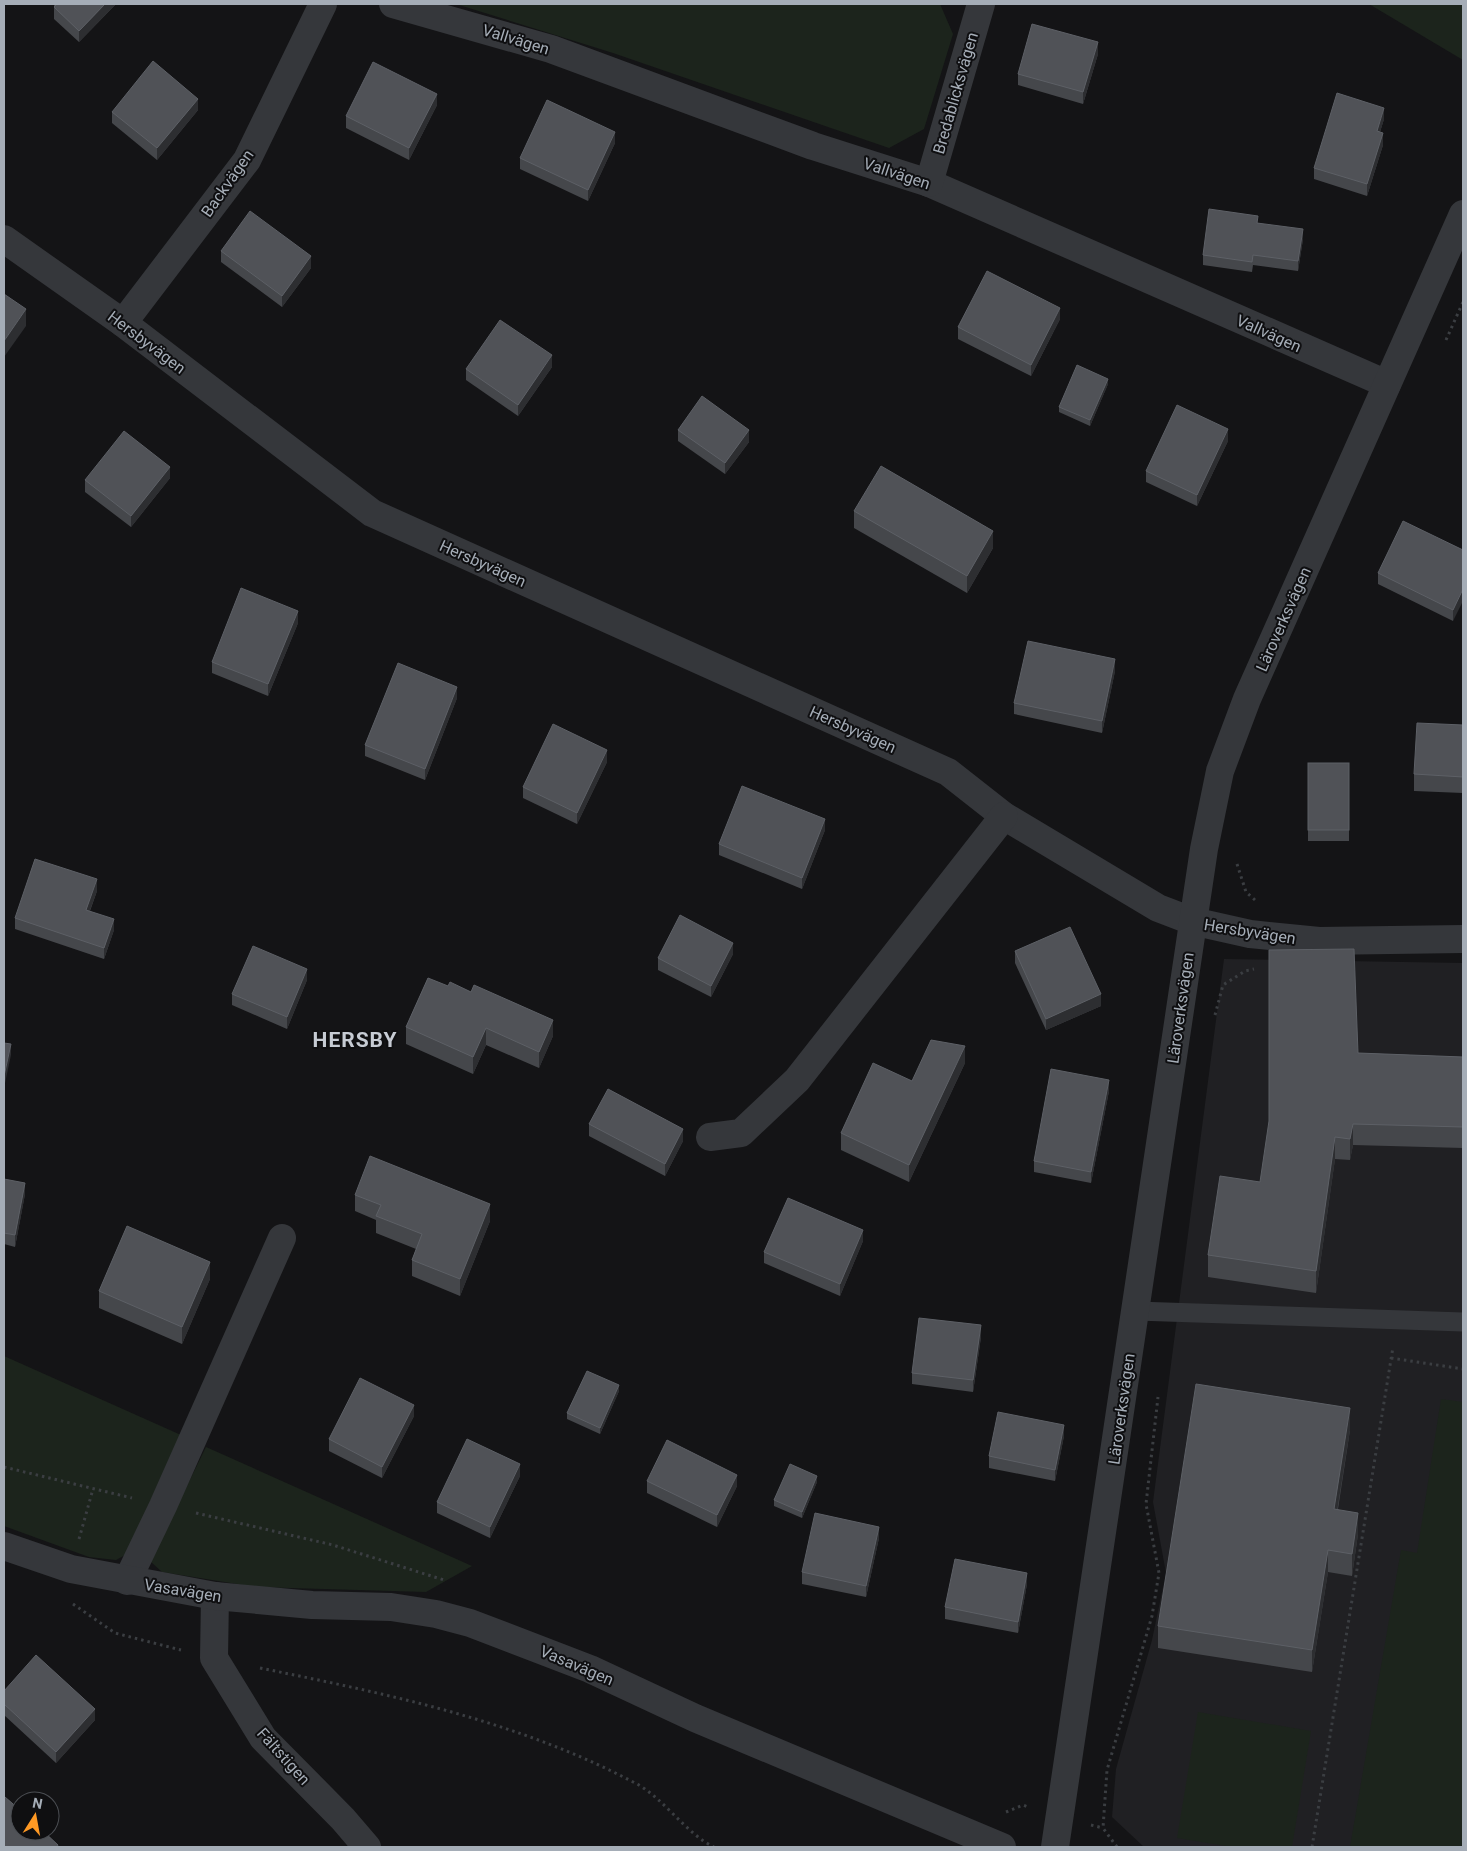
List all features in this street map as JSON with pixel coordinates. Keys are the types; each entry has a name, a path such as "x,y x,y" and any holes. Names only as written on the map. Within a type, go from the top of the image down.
{"street":[{"name":"Backvägen","path":"123,323 247,160 323,4"},
{"name":"Vallvägen","path":"393,4 551,49 813,146 929,182 1387,384"},
{"name":"Bredablicksvägen","path":"929,182 981,4"},
{"name":"Läroverksvägen","path":"1055,1847 1136,1311 1192,921 1220,771 1247,699 1463,214"},
{"name":"Hersbyvägen","path":"4,239 123,323 372,513 948,772 1004,816 1158,908 1192,921 1250,934 1319,941 1463,939"},
{"path":"710,1137 741,1133 797,1080 1004,816"},
{"name":"Vasavägen","path":"127,1581 163,1506 282,1238"},
{"name":"Vasavägen","path":"4,1546 70,1569 215,1596 312,1604 391,1607 436,1614 470,1624 590,1669 695,1718 1002,1847"},
{"path":"214,1658 215,1596"},
{"name":"Fältstigen","path":"214,1658 263,1738 343,1819 367,1847"}],"lane":[{"path":"1136,1311 1463,1322"}],"path":[{"path":"1236,860 1240,878 1246,892 1259,903"},
{"path":"1312,1847 1397,1320"},
{"path":"1391,1358 1463,1369"},
{"path":"93,1489 62,1596 115,1633 214,1658 442,1708 560,1747 643,1787 714,1847"}],"shaded area":[{"path":"456,4 940,4 953,34 924,129 889,148 613,53"},
{"path":"1369,4 1463,4 1463,60"},
{"path":"1224,959 1463,963 1463,1847 1144,1847 1112,1817 1116,1769 1152,1640 1166,1573 1153,1502"},
{"path":"4,1356 181,1435 129,1553 116,1560 89,1557 4,1526"},
{"path":"1441,1399 1463,1402 1463,1847 1350,1847 1401,1550 1417,1553"},
{"path":"206,1447 472,1566 426,1592 256,1587 162,1572 150,1561"},
{"path":"1198,1712 1311,1731 1292,1847 1232,1847 1177,1838"}],"building":[{"path":"57,4 105,4 79,31 54,7"},
{"path":"1032,24 1098,42 1083,92 1018,74"},
{"path":"153,61 198,99 157,148 112,112"},
{"path":"373,62 437,94 409,148 346,116"},
{"path":"1337,93 1384,108 1377,131 1383,133 1367,184 1314,168"},
{"path":"547,100 615,132 588,190 520,158"},
{"path":"1209,209 1258,216 1257,223 1303,229 1298,261 1253,255 1252,262 1203,255"},
{"path":"250,211 311,256 282,296 221,251"},
{"path":"987,271 1060,308 1031,365 958,327"},
{"path":"4,294 26,309 4,341"},
{"path":"500,320 552,355 518,405 466,369"},
{"path":"1077,365 1108,379 1090,420 1059,407"},
{"path":"702,396 749,430 725,463 678,430"},
{"path":"1177,405 1228,429 1197,495 1146,471"},
{"path":"124,431 170,467 131,516 85,480"},
{"path":"881,466 993,531 967,576 854,511"},
{"path":"1403,521 1463,550 1463,589 1453,610 1378,573"},
{"path":"241,588 298,611 268,684 212,662"},
{"path":"1028,641 1115,659 1102,721 1014,703"},
{"path":"398,663 457,687 425,769 365,745"},
{"path":"1417,723 1463,725 1463,777 1414,774"},
{"path":"553,724 607,750 577,813 523,787"},
{"path":"1308,763 1349,763 1349,830 1308,830"},
{"path":"742,786 825,819 802,878 719,844"},
{"path":"35,859 97,879 86,910 114,919 104,948 15,918"},
{"path":"680,915 733,943 711,986 658,958"},
{"path":"1070,927 1101,994 1046,1019 1015,951"},
{"path":"253,946 307,969 287,1017 232,994"},
{"path":"1354,949 1358,1053 1463,1057 1463,1127 1353,1124 1350,1139 1335,1137 1316,1271 1208,1255 1220,1176 1260,1182 1269,1121 1269,950"},
{"path":"428,978 448,986 450,982 471,992 474,985 553,1020 539,1052 486,1028 473,1057 406,1027"},
{"path":"931,1040 965,1046 909,1165 841,1133 873,1063 912,1081"},
{"path":"4,1043 11,1044 4,1076"},
{"path":"1051,1069 1109,1080 1091,1172 1034,1161"},
{"path":"608,1089 683,1129 665,1164 589,1124"},
{"path":"370,1156 490,1204 460,1279 412,1260 422,1234 376,1216 381,1205 355,1195"},
{"path":"4,1179 25,1183 15,1235 4,1233"},
{"path":"788,1198 863,1230 840,1284 764,1252"},
{"path":"127,1226 210,1262 182,1327 99,1291"},
{"path":"919,1318 981,1325 973,1380 912,1373"},
{"path":"587,1371 619,1385 600,1428 567,1413"},
{"path":"360,1378 414,1405 382,1467 329,1439"},
{"path":"1196,1384 1350,1408 1334,1509 1358,1513 1352,1554 1328,1550 1312,1650 1158,1626"},
{"path":"998,1412 1064,1425 1055,1470 989,1456"},
{"path":"467,1439 520,1464 490,1527 437,1502"},
{"path":"667,1440 737,1475 717,1515 647,1481"},
{"path":"790,1464 817,1476 802,1512 774,1500"},
{"path":"815,1513 879,1527 866,1586 802,1572"},
{"path":"955,1559 1027,1573 1018,1622 945,1607"},
{"path":"36,1655 95,1709 56,1752 4,1704 4,1691"},
{"path":"4,1798 10,1801 10,1841 54,1841 58,1845 57,1847 4,1847"}],"district":[{"name":"HERSBY","path":"355,1040"}]}
